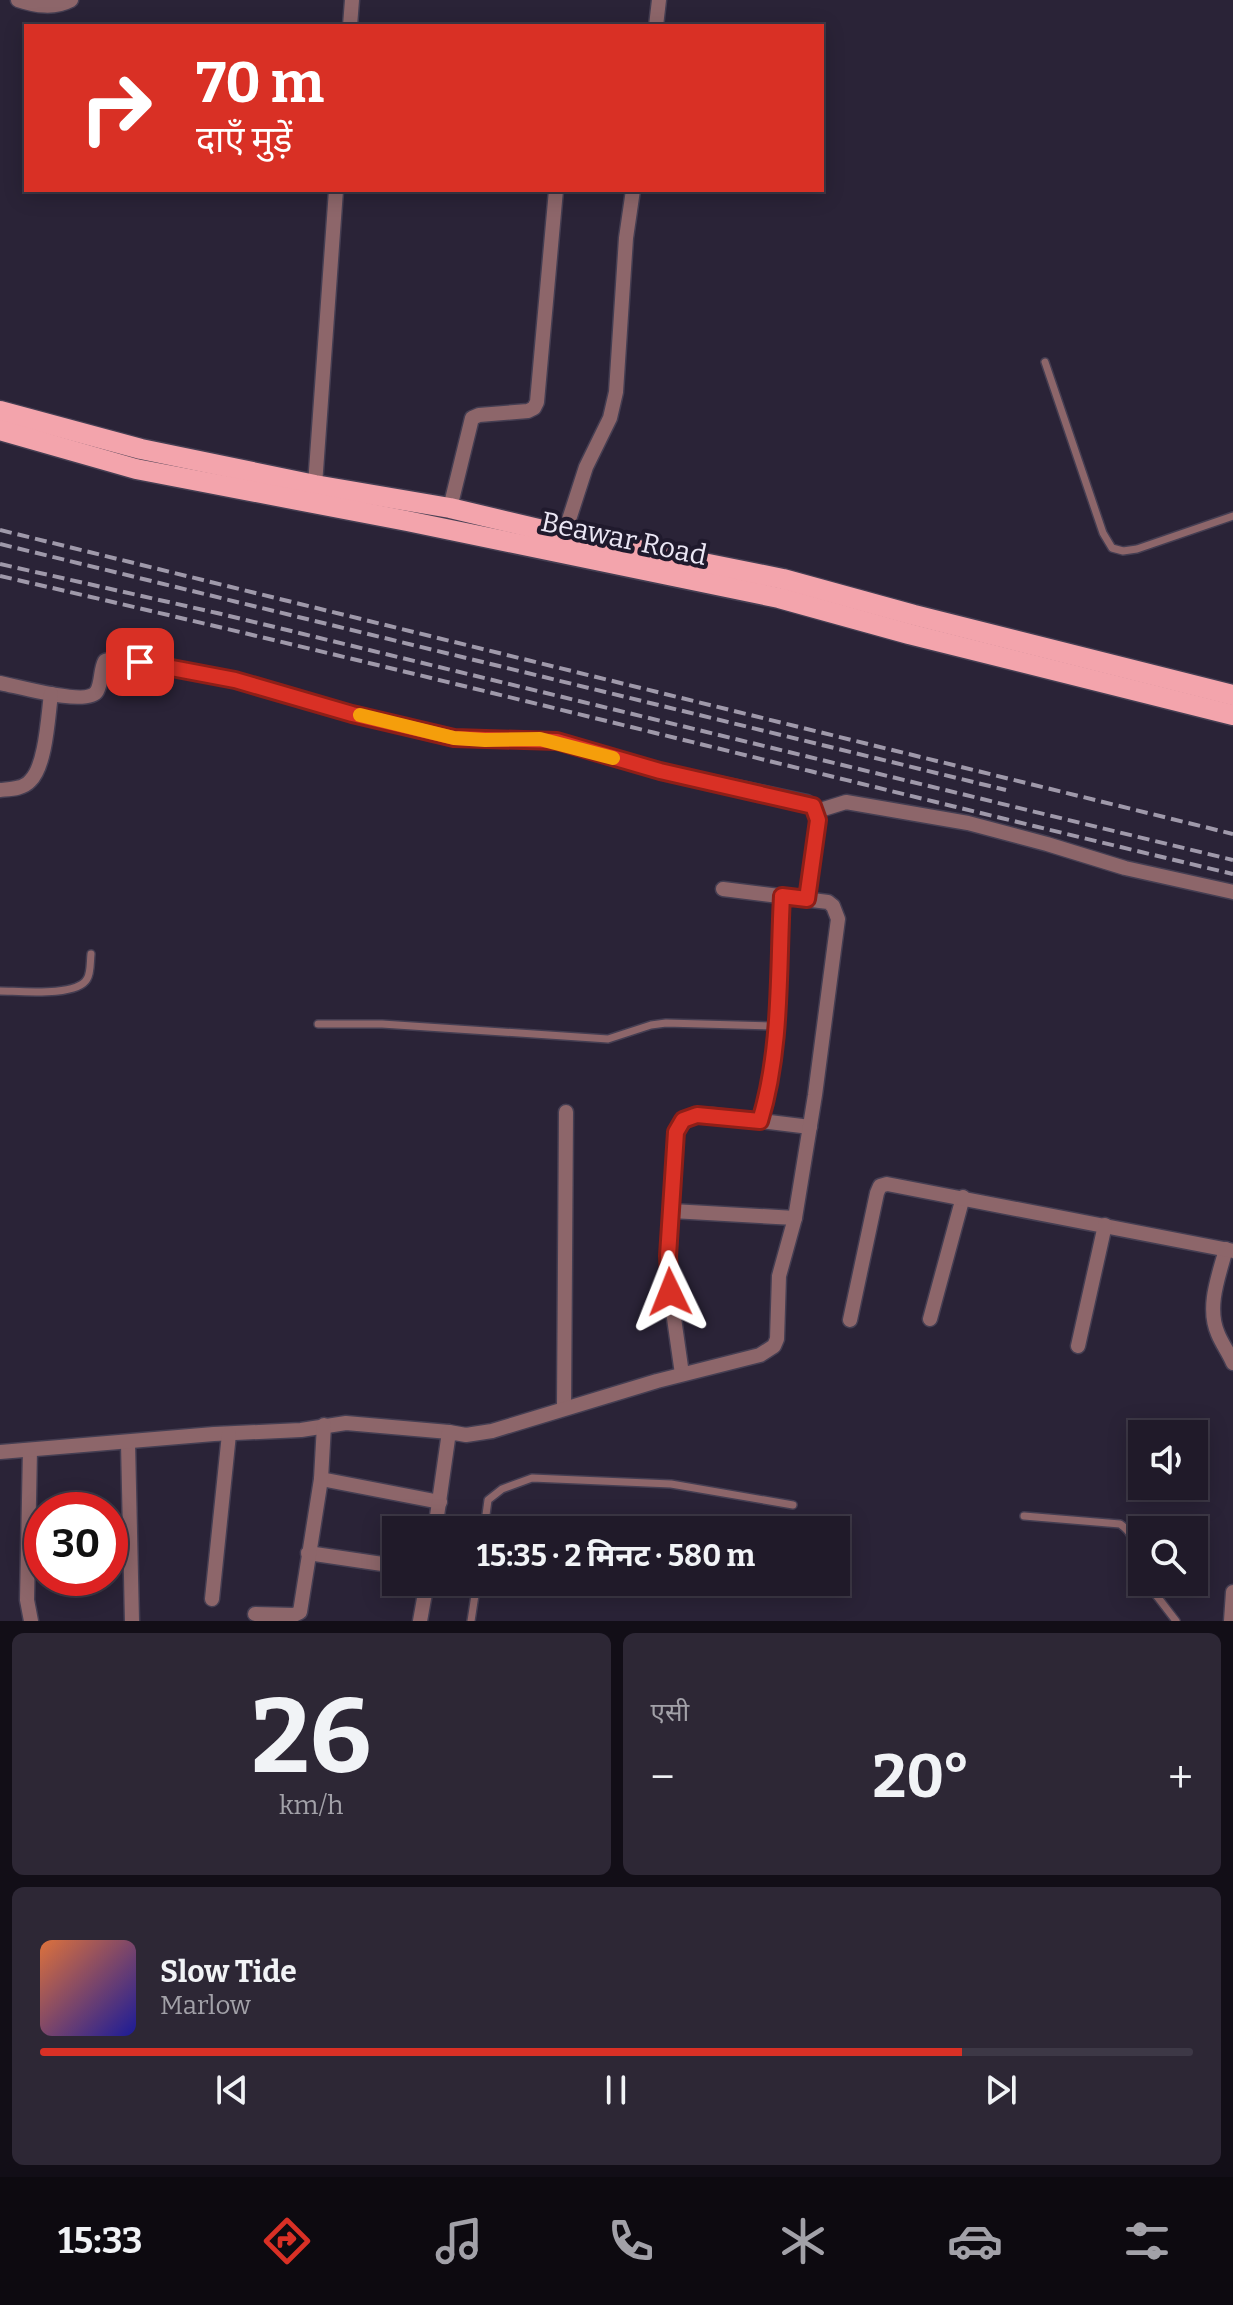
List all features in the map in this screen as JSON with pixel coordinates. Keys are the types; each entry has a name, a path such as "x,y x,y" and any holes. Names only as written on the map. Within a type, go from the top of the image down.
{"main road":[{"name":"Beawar Road","path":"0,411 141,449 315,485 450,508 564,535 783,579 1233,695"},
{"name":"Beawar Road","path":"0,430 136,469 779,598 909,634 1233,715"}],"street":[{"path":"18,0 40,6 53,6 71,0"},
{"path":"350,24 352,0"},
{"path":"656,24 659,0"},
{"path":"315,485 336,192"},
{"path":"450,508 472,418 528,411 537,402 556,192"},
{"path":"564,535 586,467 610,418 616,392 626,238 633,192"},
{"path":"0,683 77,698 92,696 98,689 102,665 115,658 235,680 352,714 454,738 557,741 660,771 807,802 817,811 807,899"},
{"path":"0,790 17,788 30,782 40,765 51,694"},
{"path":"817,811 846,802 968,823 1125,868 1233,892"},
{"path":"0,1452 301,1430 357,1423 476,1434 682,1374 760,1355 774,1346 777,1339 779,1276 795,1218 838,919 828,902 723,889"},
{"path":"760,1121 768,1095 775,1026 782,896"},
{"path":"564,1408 566,1112"},
{"path":"682,1374 668,1276 676,1132 683,1120 697,1115 810,1127"},
{"path":"850,1320 880,1186 894,1183 1229,1250 1215,1293 1214,1319 1217,1333 1233,1363"},
{"path":"930,1319 963,1197"},
{"path":"672,1211 795,1218"},
{"path":"1078,1346 1105,1225"},
{"path":"255,1614 294,1615 300,1612 321,1479 324,1425"},
{"path":"438,1516 449,1432"},
{"path":"212,1599 229,1434"},
{"path":"128,1443 132,1621"},
{"path":"30,1450 27,1600 31,1621"},
{"path":"321,1479 440,1502"},
{"path":"308,1553 382,1564"},
{"path":"1231,1621 1233,1592"},
{"path":"420,1621 424,1596"}],"lane":[{"path":"1045,362 1103,533 1112,548 1123,551 1137,549 1233,516"},
{"path":"0,991 69,990 81,986 88,978 91,954"},
{"path":"318,1024 382,1024 608,1039 666,1023 775,1026"},
{"path":"486,1516 488,1500 502,1489 532,1478 671,1484 793,1505"},
{"path":"1024,1516 1120,1524 1128,1530"},
{"path":"471,1621 475,1596"},
{"path":"1157,1596 1176,1621"}],"railway":[{"path":"0,530 1233,834"},
{"path":"0,544 1006,790"},
{"path":"0,564 217,613 1233,860"},
{"path":"0,576 309,648 1233,874"}],"slow traffic":[{"path":"360,715 454,738 557,741 613,758"}],"route":[{"path":"140,662 235,680 352,714 454,738 557,741 660,771 807,802 813,806 818,820 807,899 782,896 773,1061 760,1121 697,1115 683,1120 676,1132 668,1256 670,1292"}]}
